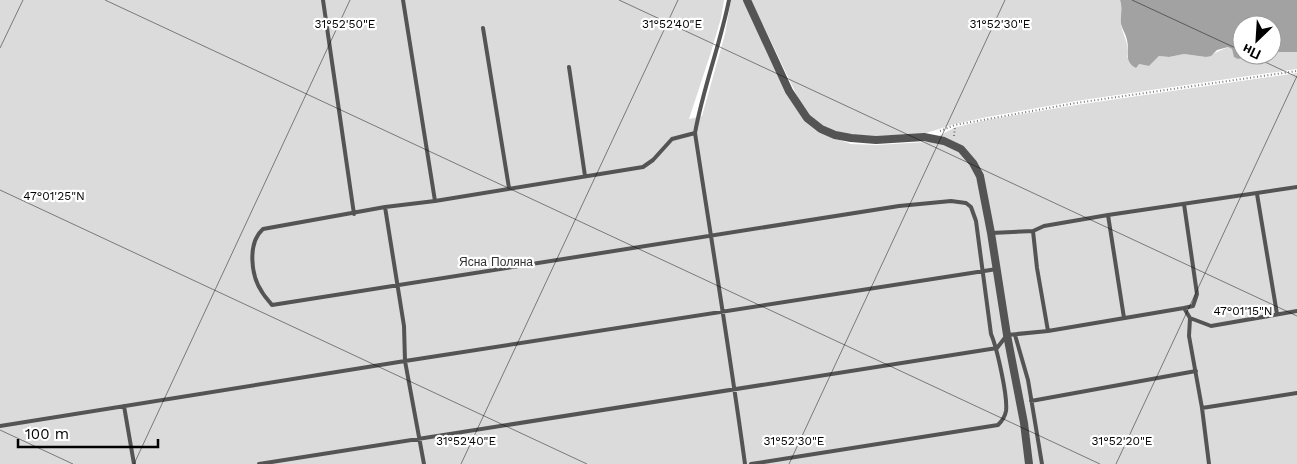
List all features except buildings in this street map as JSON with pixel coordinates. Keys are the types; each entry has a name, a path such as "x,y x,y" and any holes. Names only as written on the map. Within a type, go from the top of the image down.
{"street":[{"path":"747,0 789,91 807,118 821,129 835,135 851,138 876,140 924,137 944,140 968,155 980,176 996,269 1011,335 1029,464"}],"lane":[{"path":"323,0 354,214"},
{"path":"403,0 435,201"},
{"path":"729,0 721,35 700,105 695,133 745,464"},
{"path":"483,28 509,188"},
{"path":"569,67 585,176"},
{"path":"695,133 672,138 653,160 643,167 435,201 385,207 263,229 257,234 253,258 256,278 261,292 272,305 899,206 951,201 966,203 974,214 991,334 996,348 1006,409 1002,421 998,424 751,464"},
{"path":"990,233 1033,231 1044,226 1108,215 1297,187"},
{"path":"1257,194 1277,314"},
{"path":"259,464 996,348 1011,335 1048,331 1193,306 1197,294 1184,204"},
{"path":"385,207 404,326 405,361 424,464"},
{"path":"1108,215 1124,318"},
{"path":"1033,231 1037,268 1048,331"},
{"path":"0,426 996,269"},
{"path":"1184,308 1190,318 1189,336 1202,408 1209,464"},
{"path":"1190,318 1211,326 1297,311"},
{"path":"1011,335 1028,380 1042,464"},
{"path":"1030,401 1196,371"},
{"path":"1202,408 1297,393"},
{"path":"124,406 134,464"}],"path":[{"path":"940,131 955,125 1076,103 1297,71"},
{"path":"955,125 956,146"}],"green space":[{"name":"Ясна Поляна","path":"0,0 724,0 711,52 689,119 702,116 725,34 731,0 743,0 787,92 804,121 819,133 851,144 876,145 927,142 956,127 987,120 1297,73 1297,464 0,464"},
{"path":"751,0 1120,0 1121,25 1127,44 1127,57 1139,64 1149,66 1159,56 1169,57 1184,54 1206,57 1228,47 1232,49 1232,65 1282,65 1282,52 1297,52 1297,69 1076,101 987,117 923,134 877,136 837,132 823,126 810,116 802,106"}],"shaded area":[{"path":"1120,0 1297,0 1297,52 1282,52 1282,15 1232,15 1232,49 1228,47 1217,50 1211,56 1206,57 1184,54 1169,57 1159,56 1149,66 1139,64 1136,68 1128,59 1128,44 1121,24"}]}
